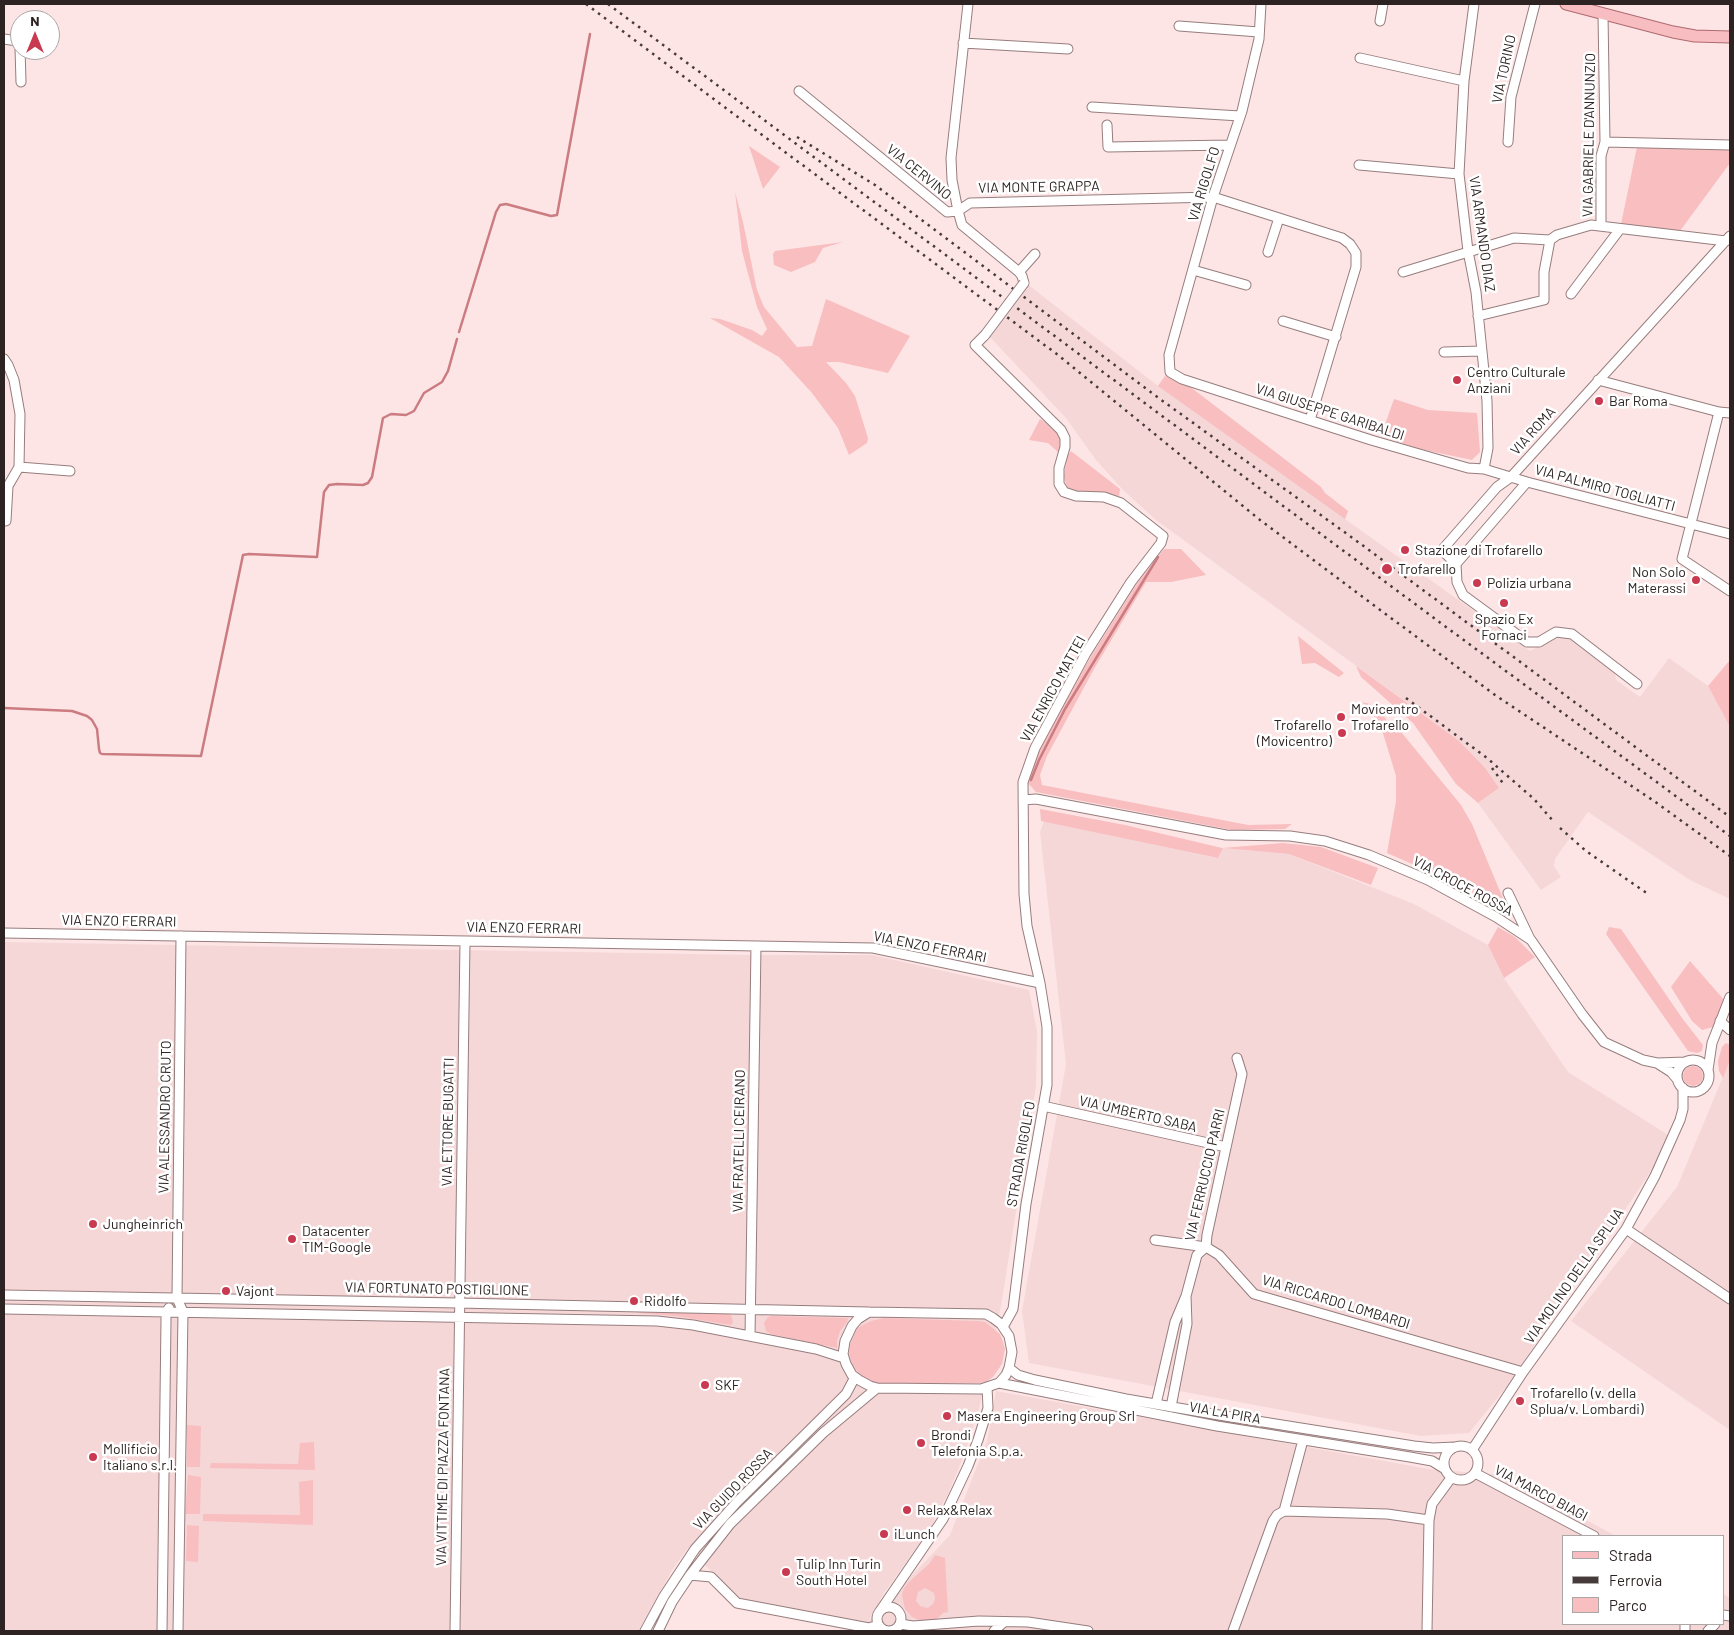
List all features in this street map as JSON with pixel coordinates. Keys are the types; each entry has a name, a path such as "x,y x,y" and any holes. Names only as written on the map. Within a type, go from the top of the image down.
{"main road":[{"path":"1566,4 1680,33 1695,36 1730,37"}],"street":[{"path":"958,211 952,180 952,158 968,4"},
{"name":"VIA RIGOLFO","path":"1170,372 1169,355 1213,196 1240,116 1259,32 1261,4"},
{"path":"1380,21 1383,4"},
{"name":"VIA ARMANDO DIAZ","path":"1474,4 1464,81 1459,174 1487,401 1488,448 1484,469"},
{"name":"VIA TORINO","path":"1508,142 1511,97 1535,4"},
{"name":"VIA GABRIELE D'ANNUNZIO","path":"1602,226 1602,156 1605,142 1603,14"},
{"path":"1179,26 1259,32"},
{"path":"4,39 17,42 20,48 21,82"},
{"path":"963,43 1068,49"},
{"path":"1360,58 1464,81"},
{"name":"VIA CERVINO","path":"799,91 947,212 958,211 962,225 1022,276 1024,284 985,335 975,345 1061,430 1065,438 1065,446 1059,468 1059,484 1064,492"},
{"path":"1092,108 1240,116"},
{"path":"1107,125 1108,147 1230,145"},
{"path":"1605,142 1730,145"},
{"path":"1359,165 1459,174"},
{"path":"1213,196 1342,238 1350,244 1356,253 1356,267 1310,420"},
{"name":"VIA MONTE GRAPPA","path":"958,211 970,203 1213,196"},
{"path":"1268,252 1279,218"},
{"path":"1403,272 1514,238 1550,240 1557,235 1591,225 1728,238"},
{"path":"1571,294 1620,229"},
{"name":"VIA ROMA","path":"1456,564 1442,550 1497,487 1511,477 1728,238"},
{"path":"1478,316 1544,300 1544,272 1550,240"},
{"path":"1018,272 1035,254"},
{"path":"1193,270 1246,285"},
{"path":"1283,321 1336,337"},
{"path":"1444,352 1482,350"},
{"path":"4,359 14,380 20,414 20,467 8,486 6,521"},
{"name":"VIA GIUSEPPE GARIBALDI","path":"1170,372 1182,379 1310,420 1468,468 1484,469"},
{"path":"1598,380 1719,412 1730,413"},
{"path":"1691,524 1719,412"},
{"path":"20,467 70,471"},
{"name":"VIA PALMIRO TOGLIATTI","path":"1484,469 1527,482 1730,534"},
{"path":"1527,482 1456,564 1457,582 1462,595 1527,642 1539,642 1556,632 1572,634 1637,684"},
{"name":"VIA ENRICO MATTEI","path":"1040,983 1026,918 1023,782 1035,748 1086,653 1131,582 1161,543 1162,536 1121,503 1104,497 1076,496 1064,492"},
{"name":"VIA PALMIRO TOGLIATTI","path":"1691,524 1682,559 1730,591"},
{"name":"VIA CROCE ROSSA","path":"1024,800 1036,799 1226,835 1290,836 1325,841 1369,855 1428,880 1531,940 1582,1014 1604,1042 1643,1060 1657,1064 1672,1072 1677,1079"},
{"path":"1508,893 1531,940"},
{"name":"VIA ENZO FERRARI","path":"4,933 873,948 1040,983"},
{"name":"VIA ALESSANDRO CRUTO","path":"177,1298 181,936"},
{"name":"VIA ETTORE BUGATTI","path":"458,1303 465,941"},
{"name":"VIA FRATELLI CEIRANO","path":"750,1336 756,946"},
{"name":"STRADA RIGOLFO","path":"1003,1327 1013,1309 1026,1204 1047,1085 1047,1027 1040,983"},
{"path":"1712,1043 1696,1060 1686,1062 1679,1069 1677,1079 1687,1091 1698,1092 1709,1081 1708,1070 1712,1043 1730,997"},
{"path":"1720,1022 1730,1030"},
{"name":"VIA FERRUCCIO PARRI","path":"1186,1296 1197,1255 1206,1247 1242,1074 1237,1058"},
{"path":"1696,1060 1701,1062 1708,1070"},
{"name":"VIA CROCE ROSSA","path":"1657,1064 1686,1062"},
{"name":"VIA MOLINO DELLA SPLUA","path":"1683,1088 1683,1109"},
{"name":"VIA MOLINO DELLA SPLUA","path":"1472,1450 1523,1372 1626,1229 1655,1176 1683,1109 1698,1092"},
{"name":"VIA UMBERTO SABA","path":"1044,1106 1226,1147"},
{"path":"1626,1229 1730,1299"},
{"name":"VIA RICCARDO LOMBARDI","path":"1155,1240 1206,1247 1219,1254 1254,1294 1523,1372"},
{"name":"VIA FORTUNATO POSTIGLIONE","path":"4,1295 978,1313 993,1318 1003,1327"},
{"path":"1156,1404 1174,1322 1186,1296"},
{"path":"1171,1407 1187,1324 1186,1296"},
{"path":"162,1631 166,1312 177,1298 183,1312 178,1631"},
{"name":"VIA VITTIME DI PIAZZA FONTANA","path":"455,1631 458,1303"},
{"path":"634,1306 635,1320"},
{"name":"VIA FORTUNATO POSTIGLIONE","path":"4,1310 635,1320 693,1325 816,1349 844,1358"},
{"path":"869,1312 858,1319 852,1326 844,1347 844,1358 848,1368 855,1377 865,1384 877,1388 972,1389 999,1383 1006,1375 1012,1359 1011,1342 1003,1327"},
{"path":"1168,1351 1181,1354"},
{"name":"VIA LA PIRA","path":"1009,1368 1018,1375 1036,1380 1171,1407 1414,1446 1433,1448 1455,1447"},
{"name":"VIA GUIDO ROSSA","path":"645,1631 664,1596 696,1549 737,1502 846,1394 855,1377"},
{"name":"VIA LA PIRA","path":"999,1383 1134,1410 1432,1461 1445,1469"},
{"path":"902,1579 897,1599 898,1612 901,1618 900,1624 895,1630 884,1630 878,1625 877,1618 880,1611 902,1579 944,1519 968,1466 988,1408 987,1387"},
{"name":"VIA GUIDO ROSSA","path":"658,1631 672,1602 690,1574 744,1509 823,1433 877,1388"},
{"path":"1284,1511 1303,1440"},
{"path":"164,1445 180,1446"},
{"path":"1461,1446 1472,1450 1477,1458 1475,1473 1471,1477 1462,1480 1451,1478 1445,1469 1444,1458 1450,1450 1461,1446"},
{"name":"VIA MARCO BIAGI","path":"1475,1473 1592,1535"},
{"path":"1427,1631 1428,1520 1432,1504 1451,1478"},
{"path":"1233,1631 1273,1521 1277,1515 1284,1511 1387,1514 1428,1520"},
{"path":"690,1574 711,1577 737,1603 867,1630 878,1625"},
{"path":"880,1611 889,1607 898,1612"},
{"path":"900,1624 935,1628 979,1621 1028,1622 1088,1631"},
{"path":"994,1631 1004,1622"}],"shaded area":[{"path":"1026,283 1158,386 1165,376 1189,386 1321,487 1325,493 1348,511 1345,519 1530,651 1559,635 1573,638 1615,670 1616,680 1640,697 1669,658 1708,686 1730,727 1730,899 1690,880 1588,812 1555,859 1554,866 1561,877 1541,890 1478,803 1499,788 1458,740 1156,520 1123,490 1096,460 1066,418 987,334"},
{"path":"1044,821 1217,858 1222,848 1289,854 1414,904 1488,945 1504,978 1568,1072 1673,1138 1508,1385 1469,1433 1421,1436 1029,1363 1022,1311 1066,1064 1040,832"},
{"path":"4,942 748,955 872,955 1029,990 1037,1031 1036,1087 1001,1306 979,1409 963,1458 948,1494 929,1530 884,1593 868,1622 950,1535 987,1441 996,1391 1429,1469 1502,1475 1614,1535 1562,1535 1562,1625 1724,1625 1724,1595 1730,1598 1730,1631 862,1631 741,1601 688,1548 672,1570 639,1631 4,1631"},
{"path":"1730,1060 1730,1430 1571,1321 1677,1187"}],"green space":[{"path":"749,146 780,167 763,189"},
{"path":"1637,147 1730,148 1730,163 1677,235 1620,229"},
{"path":"735,192 757,290 764,307 797,347 812,346 826,299 910,336 888,373 839,362 826,362 846,383 855,396 868,438 867,443 849,455 838,428 812,393 779,357 710,318 720,319 752,330 762,336 767,329 757,307 742,251"},
{"path":"843,242 823,248 815,262 791,272 774,265 773,254 775,251"},
{"path":"1165,376 1189,386 1321,487 1325,493 1348,511 1345,519 1158,386"},
{"path":"1394,399 1428,410 1477,413 1480,452 1472,460 1415,448 1381,436"},
{"path":"1040,419 1058,430 1061,440 1060,454 1048,443 1029,440"},
{"path":"1071,451 1120,489 1119,496 1083,494 1067,488 1064,476 1067,456"},
{"path":"1164,549 1181,549 1206,575 1171,582 1146,582 1094,669 1047,756 1040,775 1042,785 1248,825 1292,824 1285,829 1232,830 1036,792 1026,781 1036,752 1090,658 1138,582"},
{"path":"1298,636 1344,673 1339,677 1315,663 1302,664"},
{"path":"1730,660 1730,727 1708,686"},
{"path":"1356,666 1458,740 1485,768 1499,788 1478,803 1456,784 1413,723 1361,677"},
{"path":"1362,702 1370,704 1381,712 1388,722 1397,727 1461,805 1472,824 1509,913 1451,881 1387,853 1396,801 1396,776 1382,730 1377,720"},
{"path":"1040,809 1125,825 1222,848 1283,843 1321,847 1378,868 1371,885 1289,854 1223,848 1218,858 1041,821"},
{"path":"1498,927 1515,937 1535,957 1504,978 1488,945"},
{"path":"1609,927 1621,929 1682,1018 1703,1045 1702,1051 1697,1053 1688,1051 1606,934"},
{"path":"1690,961 1725,1001 1713,1027 1702,1030 1692,1021 1671,987"},
{"path":"1726,1043 1730,1045 1730,1060 1723,1078 1719,1071 1718,1061 1722,1047"},
{"path":"1693,1066 1700,1069 1703,1076 1700,1083 1693,1086 1686,1083 1683,1076 1686,1069"},
{"path":"638,1312 727,1314 731,1315 733,1322 731,1325"},
{"path":"768,1317 848,1318 840,1331 837,1348 771,1334 766,1331 764,1323"},
{"path":"884,1318 985,1322 1000,1334 1005,1349 1002,1364 993,1377 986,1382 875,1383 862,1376 856,1370 849,1354 850,1345 857,1328 871,1321"},
{"path":"187,1425 201,1426 200,1467 187,1467"},
{"path":"314,1442 315,1470 210,1468 211,1463 298,1464 300,1443"},
{"path":"188,1475 201,1477 200,1514 185,1514"},
{"path":"313,1480 313,1525 203,1521 203,1514 300,1515 299,1482"},
{"path":"187,1525 199,1526 198,1562 186,1561"},
{"path":"935,1555 945,1558 948,1612 943,1613 935,1621 927,1622 912,1617 905,1609 902,1595 904,1588 909,1582 929,1564","holes":["925,1588 934,1593 935,1599 928,1608 920,1606 916,1601 918,1592"]}],"waterway":[{"path":"459,332 496,212 500,205 506,204 551,216 557,215 590,34"},
{"path":"4,708 72,711 87,716 92,720 97,729 99,749 102,754 201,756 243,555 317,557 324,492 329,485 363,485 368,483 372,477 383,418 391,414 406,415 414,411 424,393 442,382 448,371 457,339"},
{"path":"1031,780 1065,709 1158,557"}],"railway":[{"path":"586,4 1058,355 1260,520 1364,598 1495,695 1654,801 1730,856"},
{"path":"608,4 1730,836"},
{"path":"797,137 875,185 1160,399 1354,539 1730,817"},
{"path":"1406,698 1487,758 1534,799 1554,822"},
{"path":"1492,768 1505,786"},
{"path":"1560,828 1586,851 1648,894"}],"place":[{"name":"Centro Culturale Anziani","path":"1457,380"},
{"name":"Bar Roma","path":"1599,401"},
{"name":"Stazione di Trofarello","path":"1405,550"},
{"name":"Trofarello","path":"1387,569"},
{"name":"Non Solo Materassi","path":"1696,580"},
{"name":"Polizia urbana","path":"1477,583"},
{"name":"Spazio Ex Fornaci","path":"1504,603"},
{"name":"Movicentro Trofarello","path":"1341,717"},
{"name":"Trofarello (Movicentro)","path":"1342,733"},
{"name":"Jungheinrich","path":"93,1224"},
{"name":"Datacenter TIM-Google","path":"292,1239"},
{"name":"Vajont","path":"226,1291"},
{"name":"Ridolfo","path":"634,1301"},
{"name":"SKF","path":"705,1385"},
{"name":"Trofarello (v. della Splua/v. Lombardi)","path":"1520,1401"},
{"name":"Masera Engineering Group Srl","path":"947,1416"},
{"name":"Brondi Telefonia S.p.a.","path":"921,1443"},
{"name":"Mollificio Italiano s.r.l.","path":"93,1457"},
{"name":"Relax&Relax","path":"907,1510"},
{"name":"iLunch","path":"884,1534"},
{"name":"Tulip Inn Turin South Hotel","path":"786,1572"}]}
